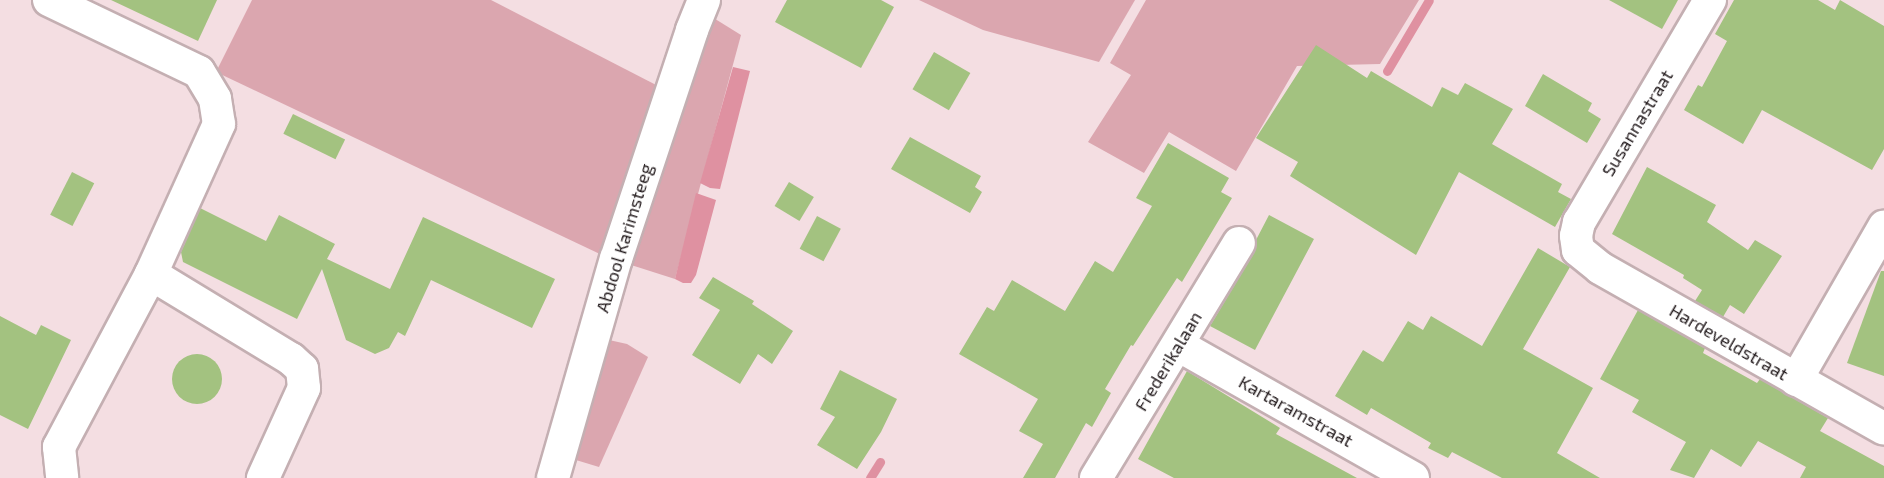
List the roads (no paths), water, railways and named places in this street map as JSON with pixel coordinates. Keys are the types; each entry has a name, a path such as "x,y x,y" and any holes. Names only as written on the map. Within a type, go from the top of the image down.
{"street":[{"path":"49,0 199,72 215,99 219,124 152,274 59,447 62,478"},
{"name":"Abdool Karimsteeg","path":"553,478 616,259 704,0"},
{"name":"Susannastraat","path":"1578,250 1576,236 1579,222 1710,0"},
{"path":"1796,380 1884,227"},
{"name":"Frederikalaan","path":"1096,478 1239,243"},
{"name":"Hardeveldstraat","path":"1578,250 1600,268 1884,429"},
{"path":"152,274 291,359 302,369 304,388 263,478"},
{"name":"Kartaramstraat","path":"1178,345 1413,478"}],"waterway":[{"path":"1387,71 1429,0"},
{"path":"870,478 880,462"}]}
